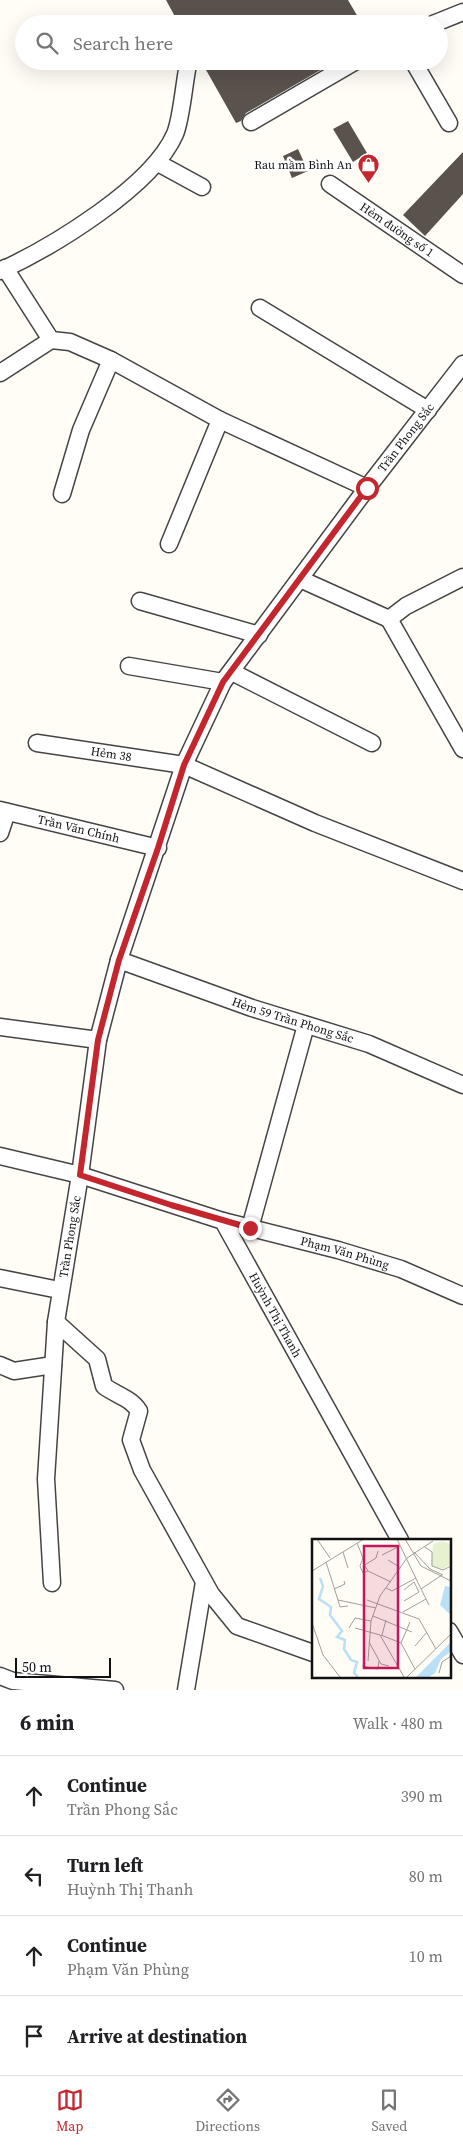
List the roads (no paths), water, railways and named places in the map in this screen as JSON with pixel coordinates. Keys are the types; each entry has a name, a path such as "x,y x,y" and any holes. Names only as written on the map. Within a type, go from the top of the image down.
{"street":[{"path":"448,18 463,12"},
{"path":"51,340 3,269 58,240 88,221 139,182 158,162 176,133 187,70"},
{"path":"251,122 341,70"},
{"path":"418,70 449,123"},
{"path":"158,162 202,187"},
{"name":"Hẻm đường số 1","path":"330,184 463,275"},
{"path":"260,308 428,410"},
{"path":"0,373 51,340 70,342 111,360 220,420 367,488"},
{"path":"62,494 81,430 111,360"},
{"name":"Trần Phong Sắc","path":"52,1583 46,1478 56,1322 59,1290 80,1175 98,1040 119,960 158,848 184,765 227,677 367,488 463,364"},
{"path":"168,544 220,420"},
{"path":"389,619 406,606 463,577"},
{"path":"300,579 389,619 463,749"},
{"path":"140,601 259,635"},
{"path":"129,666 227,677 372,743"},
{"name":"Hẻm 38","path":"37,743 184,765 314,822 463,881"},
{"path":"0,833 4,811"},
{"name":"Trần Văn Chính","path":"4,811 158,848"},
{"name":"Hẻm 59 Trần Phong Sắc","path":"119,960 252,1008 368,1044 463,1085"},
{"path":"250,1228 306,1025"},
{"path":"0,1027 98,1040"},
{"path":"0,1156 80,1175 223,1221"},
{"name":"Phạm Văn Phùng","path":"223,1221 338,1250 401,1269 463,1296"},
{"name":"Huỳnh Thị Thanh","path":"223,1221 399,1539"},
{"path":"0,1278 59,1290"},
{"path":"56,1322 97,1359 104,1386 117,1396 133,1402 139,1411 131,1440 142,1470 211,1594 237,1626 312,1653"},
{"path":"0,1365 14,1371 53,1365"},
{"path":"186,1690 204,1582"},
{"path":"450,1633 463,1655"},
{"path":"8,1683 115,1690"}],"place":[{"name":"Rau mầm Bình An","path":"368,184"}]}
